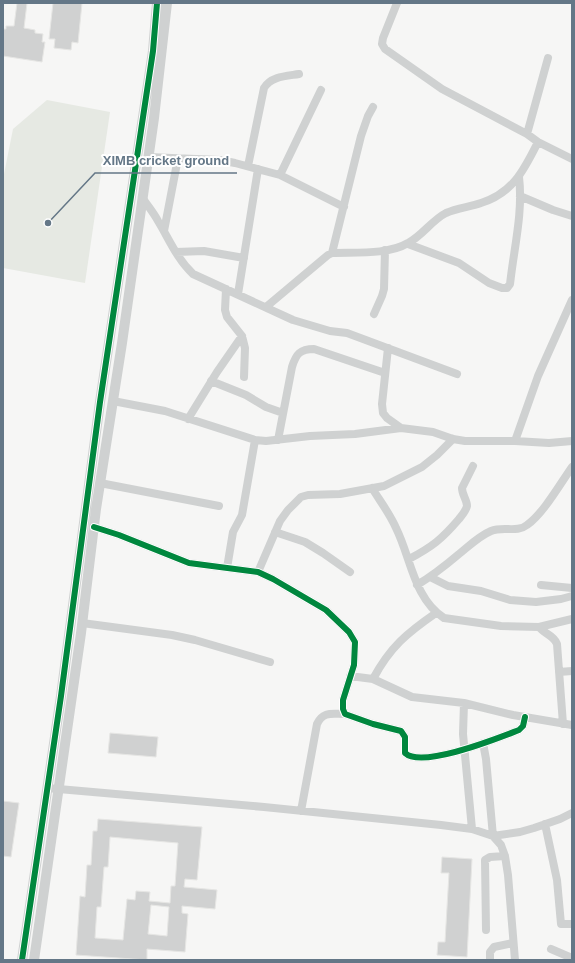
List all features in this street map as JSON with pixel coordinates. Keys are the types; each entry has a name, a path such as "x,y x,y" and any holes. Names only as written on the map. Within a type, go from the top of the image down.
{"street":[{"path":"22,960 62,688 100,402 153,51 157,3"},
{"path":"34,960 82,623 100,484 148,157 167,3"},
{"path":"397,3 383,38 382,44 385,48 442,89 572,159"},
{"path":"526,134 548,58"},
{"path":"248,166 266,84 270,80 299,74"},
{"path":"280,175 321,90"},
{"path":"332,253 361,136 373,107"},
{"path":"266,308 307,272 332,253 394,249 408,244 445,214 495,198 505,191 519,177 538,142"},
{"path":"148,157 220,160 248,166 280,175 344,207"},
{"path":"164,231 178,158"},
{"path":"238,294 258,169"},
{"path":"408,244 459,262 489,283 502,288 507,288 510,284 520,196 519,177"},
{"path":"520,196 553,210 572,216"},
{"path":"142,197 158,220 176,252 186,267 193,274 293,320 313,327 347,333 457,374"},
{"path":"374,314 384,289 385,250"},
{"path":"176,252 204,251 244,258"},
{"path":"226,288 225,310 227,317 242,336 245,348 244,377"},
{"path":"515,441 544,363 572,300"},
{"path":"188,419 211,381 242,336"},
{"path":"388,348 382,404 383,413 387,418 401,428"},
{"path":"278,440 292,367 295,357 299,353 307,349 314,349 385,373"},
{"path":"211,381 246,395 266,407 283,414"},
{"path":"113,401 164,411 255,440 278,440 310,436 355,434 401,428 433,432 453,439 465,441 549,443 572,441"},
{"path":"258,572 275,532 288,510 302,497 308,495 340,494 384,486 422,467 453,439"},
{"path":"228,568 233,532 242,515 255,440"},
{"path":"409,560 430,548 444,536 463,513 467,504 462,488 474,466"},
{"path":"417,585 430,577 471,544 491,531 500,529 518,529 526,526 534,520 572,467"},
{"path":"100,484 219,506"},
{"path":"372,488 395,526 409,560 417,585 426,603 436,613 444,618 501,626 539,627 572,619"},
{"path":"94,527 119,535 189,563 258,572 273,579 326,610 349,632 355,642 354,665 343,700 343,709 345,714"},
{"path":"275,532 305,542 350,572"},
{"path":"430,577 448,586 481,591 510,600 536,602 572,596"},
{"path":"541,585 572,588"},
{"path":"373,679 388,653 412,630 436,613"},
{"path":"82,623 172,635 195,640 270,662"},
{"path":"539,627 542,631 556,640 557,644 563,724"},
{"path":"560,672 572,671"},
{"path":"350,676 373,679 412,697 464,703 525,717 572,725"},
{"path":"464,703 463,734 472,829"},
{"path":"301,811 317,724 323,715 345,714 373,724 401,731 404,737 405,752 408,756 413,757 434,756 465,750 519,730 523,726 525,717"},
{"path":"483,743 486,759 493,836"},
{"path":"47,788 264,806 472,829 493,836 502,845 505,856 515,960"},
{"path":"493,836 520,832 572,813"},
{"path":"545,824 557,880 561,924 572,924"},
{"path":"486,930 485,860 490,857 505,856"},
{"path":"490,960 490,952 494,947 513,943"},
{"path":"551,949 572,958"}],"shaded area":[{"path":"47,100 110,112 85,283 3,268 3,179 13,129"}],"building":[{"path":"17,3 27,3 24,28 35,30 35,33 43,34 42,42 45,42 42,62 3,56 3,29 6,29 6,26 14,26"},
{"path":"53,3 82,3 78,43 72,42 71,50 54,48 55,39 49,39"},
{"path":"110,733 158,737 156,757 108,753"},
{"path":"3,801 19,803 11,857 3,856"},
{"path":"98,819 202,827 197,880 185,879 184,887 217,890 215,909 182,906 182,913 188,914 185,952 147,949 147,960 76,955 80,896 85,897 87,865 91,865 93,831 97,831","holes":["110,837 178,843 175,886 171,886 170,903 149,901 150,892 136,891 135,900 127,899 123,940 95,938 97,907 101,907 104,867 108,867","151,905 169,907 167,936 148,934"]},
{"path":"442,857 472,859 467,957 437,955 438,942 445,942 449,873 441,873"}],"cycle path":[{"path":"22,960 61,696 100,402 153,51 157,3"},
{"path":"94,527 119,535 189,563 258,572 273,579 326,610 349,632 355,642 354,665 343,700 343,709 345,714 373,724 401,731 405,737 405,753 414,757 443,755 495,739 519,730 523,726 525,717"}],"place":[{"name":"XIMB cricket ground","path":"48,223"}]}
